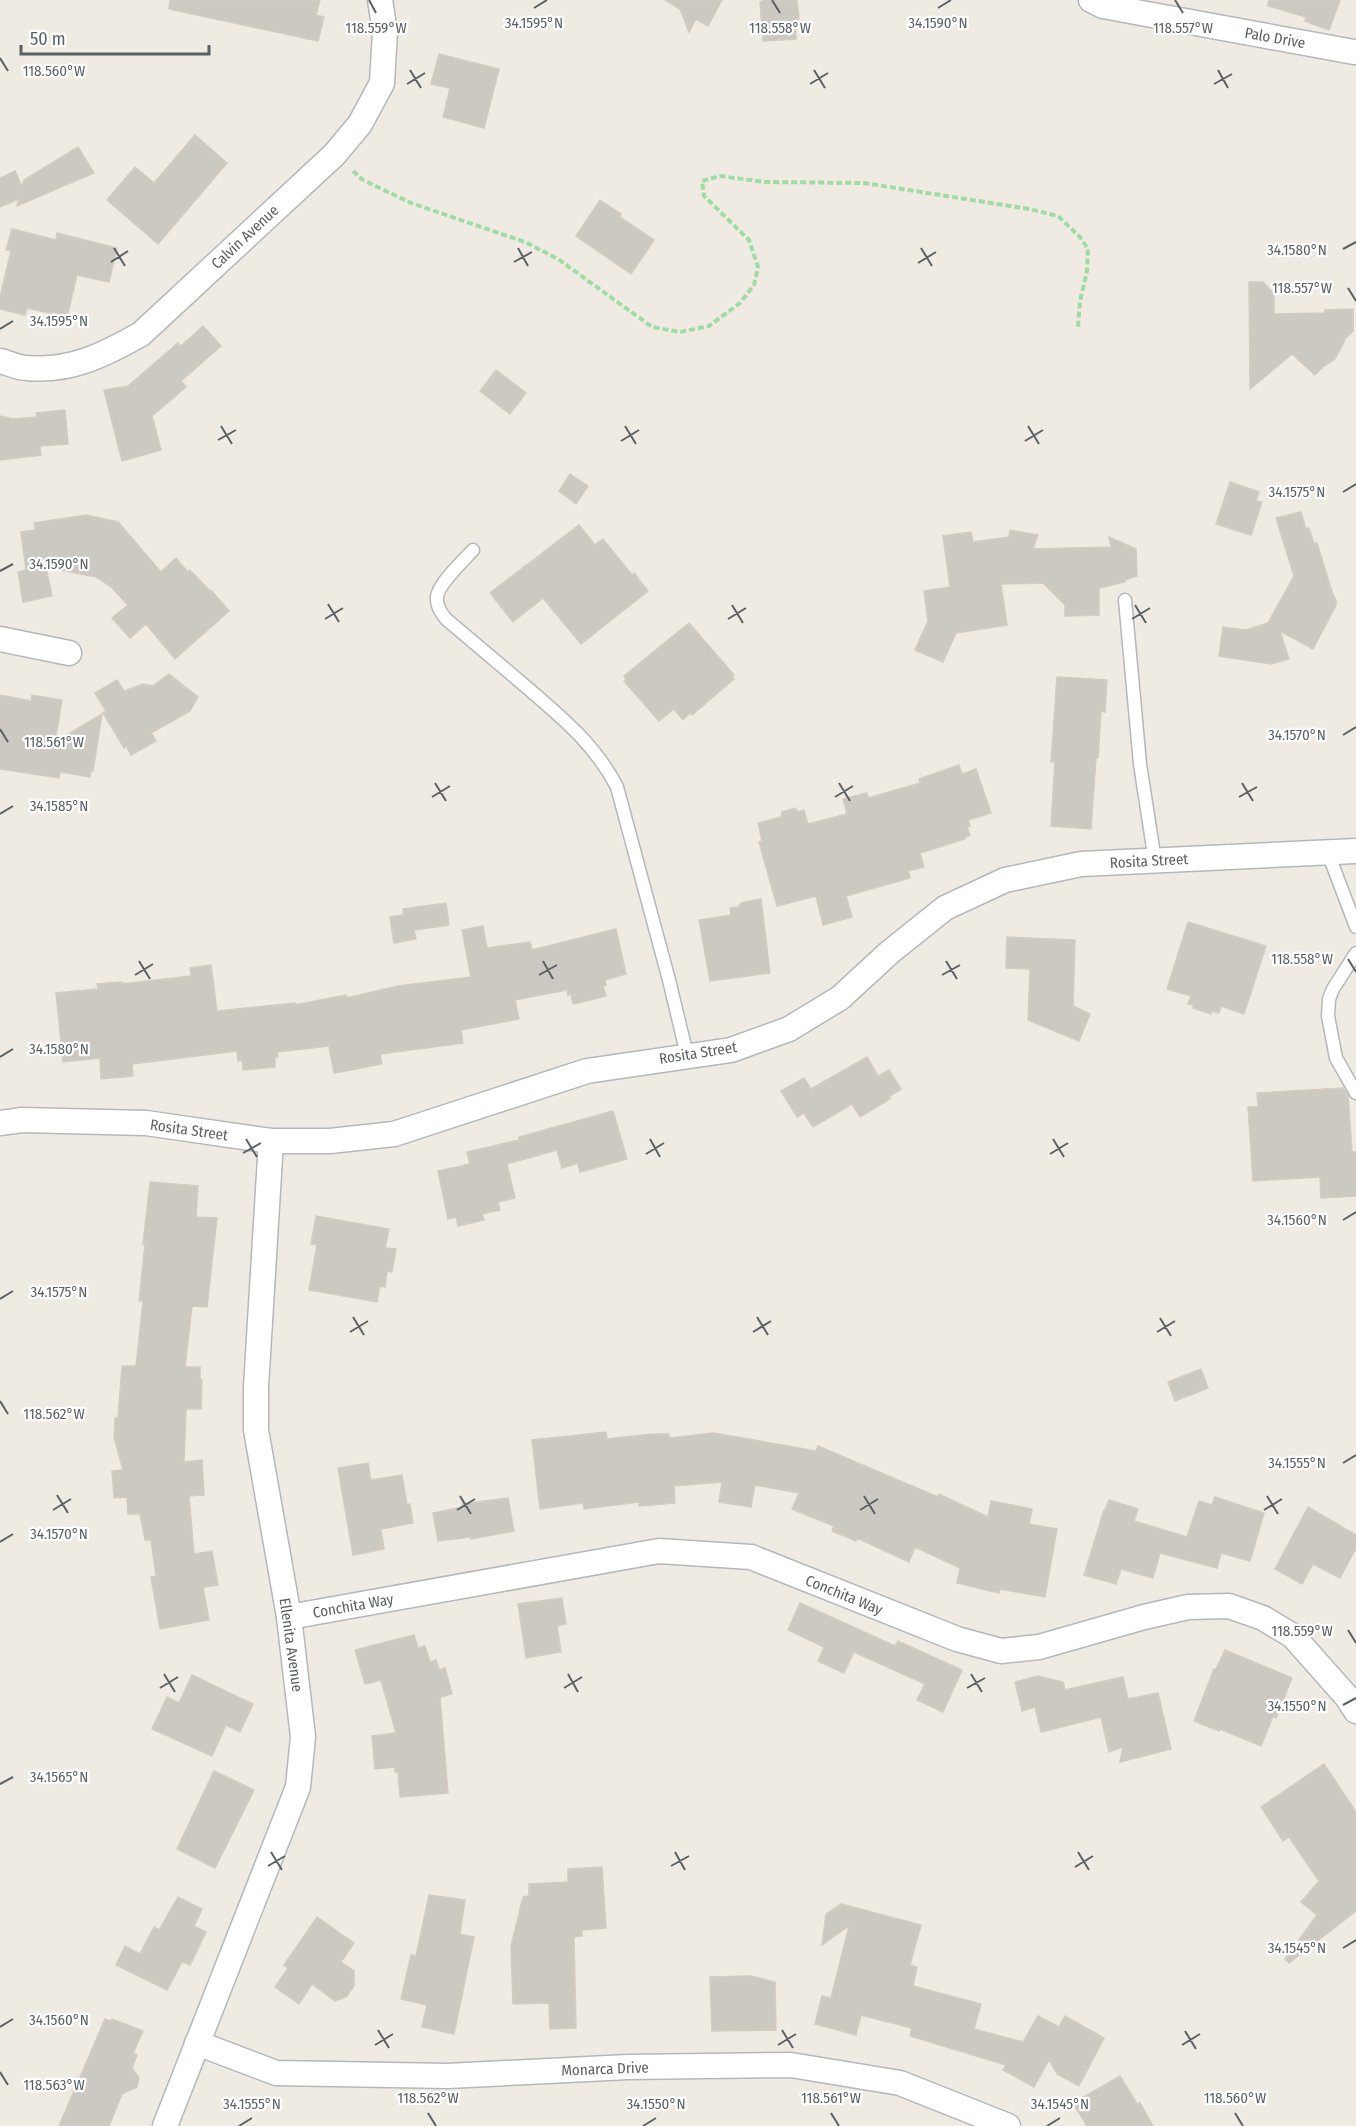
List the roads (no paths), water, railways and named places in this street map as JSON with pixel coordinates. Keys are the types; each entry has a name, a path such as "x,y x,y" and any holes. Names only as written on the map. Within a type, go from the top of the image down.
{"street":[{"name":"Calvin Avenue","path":"0,361 26,368 64,367 102,356 141,334 334,155 360,124 382,83 385,32 380,0"},
{"name":"Palo Drive","path":"1091,0 1103,6 1355,48"},
{"path":"0,639 69,653"},
{"name":"Rosita Street","path":"0,1123 22,1120 146,1123 271,1141 330,1141 394,1134 587,1071 731,1050 789,1029 840,998 890,952 945,908 1005,880 1081,864 1356,851"},
{"name":"Ellenita Avenue","path":"165,2126 298,1787 303,1737 289,1617 256,1430 256,1387 271,1141"},
{"name":"Conchita Way","path":"289,1617 659,1551 751,1557 957,1639 1001,1651 1039,1647 1188,1607 1229,1606 1263,1618 1293,1636 1347,1697 1356,1711"},
{"name":"Monarca Drive","path":"197,2043 276,2073 447,2076 628,2067 792,2065 900,2083 981,2113 1008,2126"}],"lane":[{"path":"472,550 441,587 437,595 440,611 446,619 560,715 585,739 609,772 617,787 687,1055"},
{"path":"1125,600 1140,765 1155,861"},
{"path":"1328,853 1356,927"},
{"path":"1356,953 1333,989 1329,999 1328,1016 1336,1058 1356,1094"}]}
